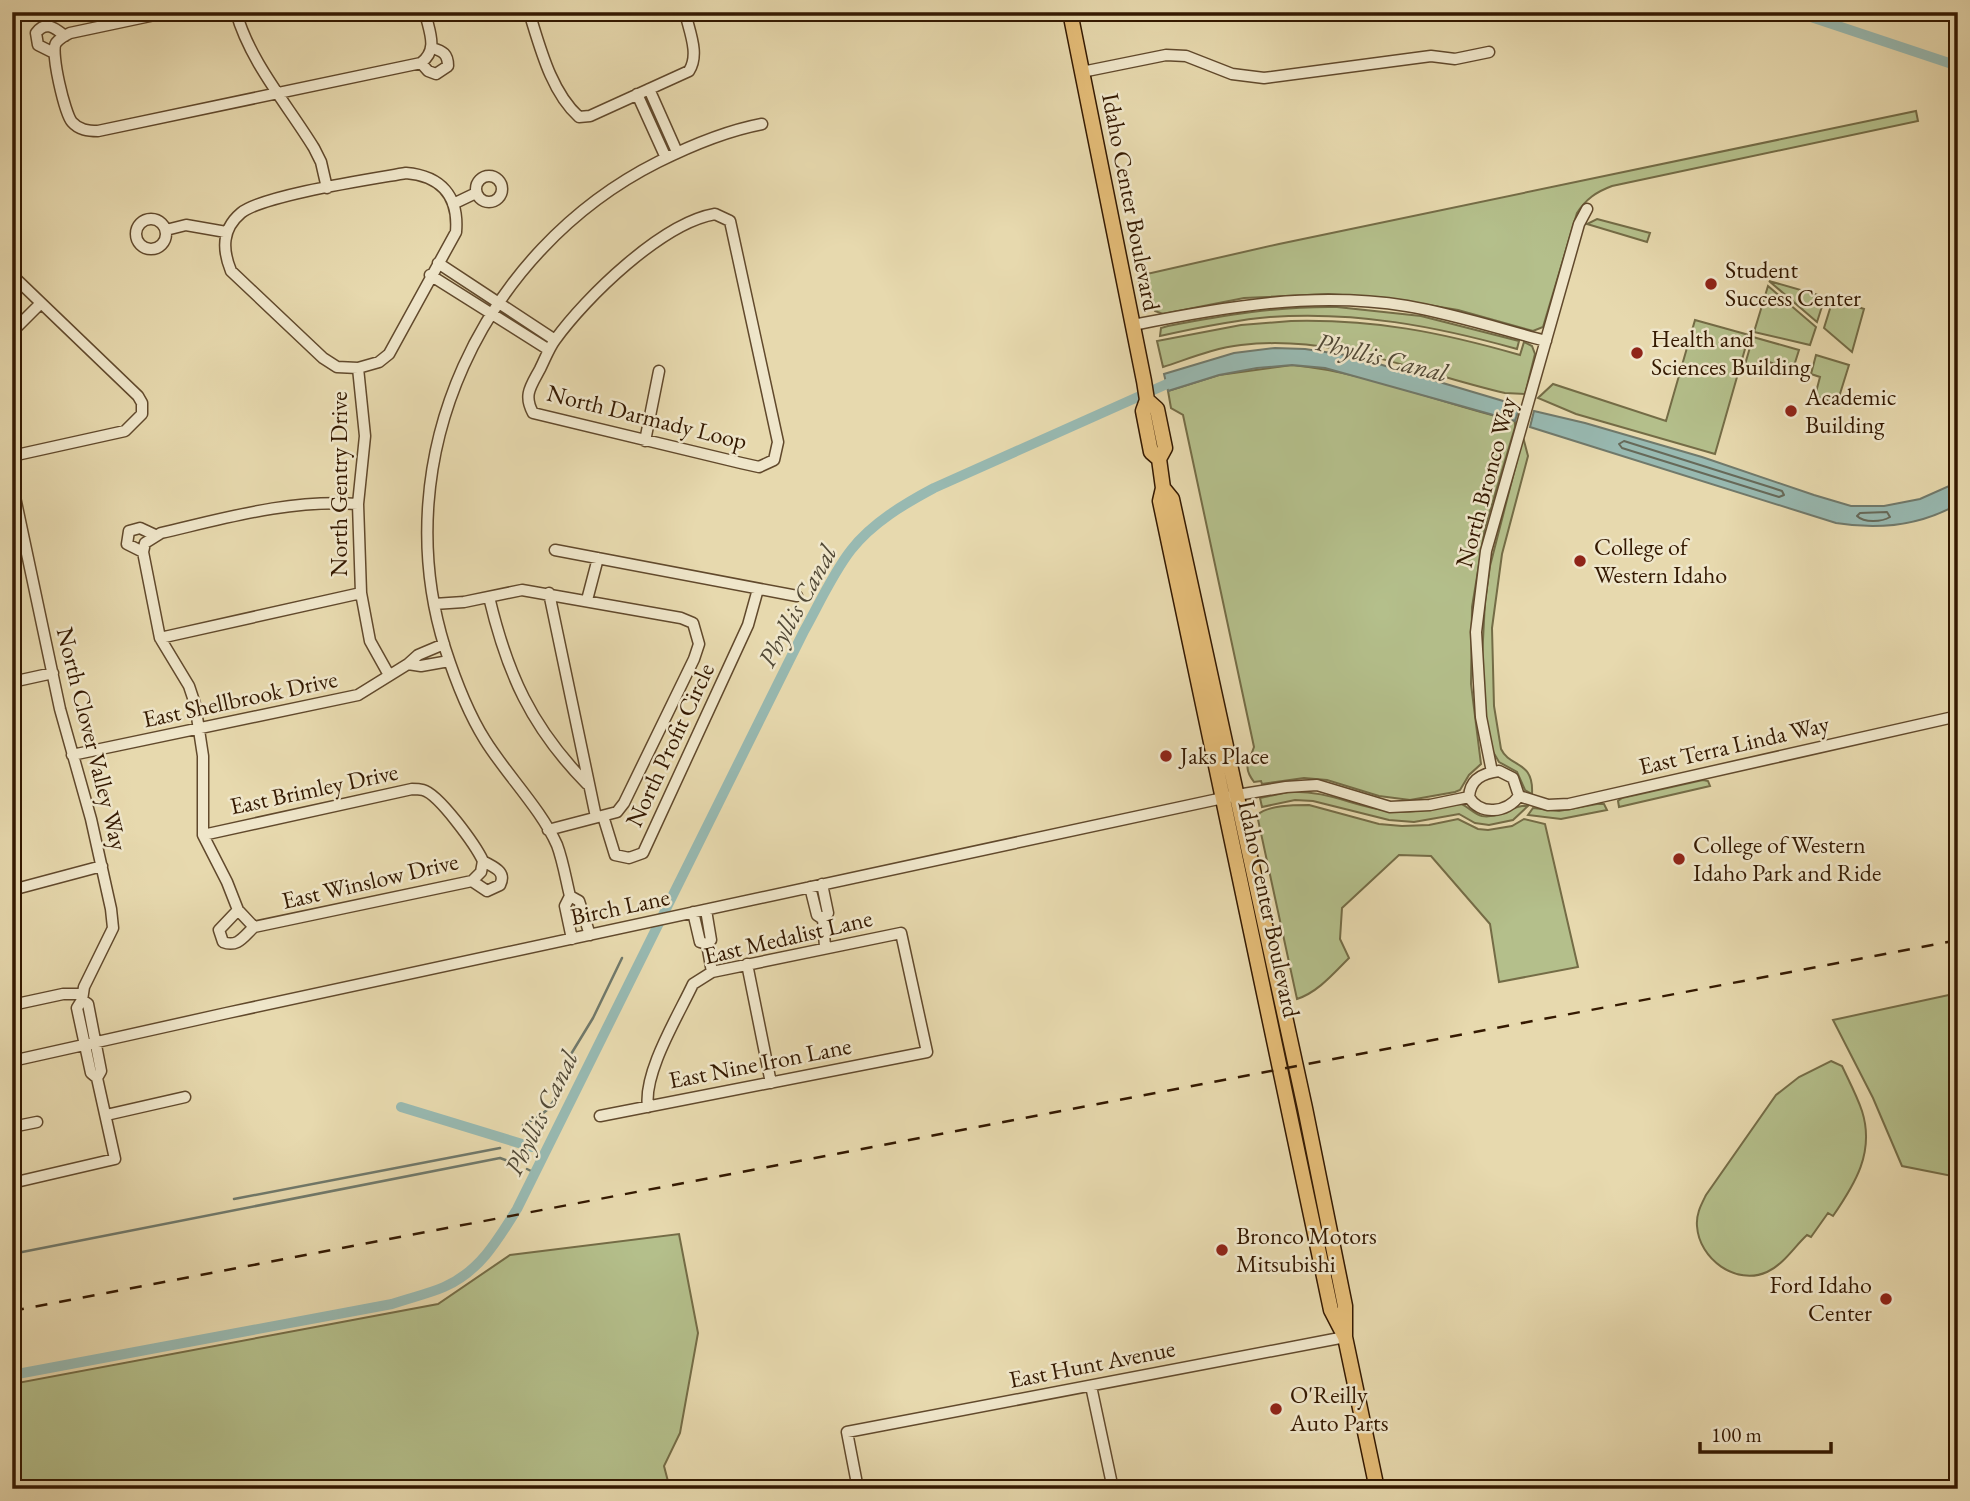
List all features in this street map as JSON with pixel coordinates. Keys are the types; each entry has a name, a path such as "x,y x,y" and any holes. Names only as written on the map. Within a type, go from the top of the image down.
{"main road":[{"name":"Idaho Center Boulevard","path":"1070,12 1147,400 1143,411 1151,452 1158,459 1163,488 1160,501 1331,1310 1345,1337"},
{"name":"Idaho Center Boulevard","path":"1163,488 1172,499 1306,1108 1343,1293 1345,1337 1377,1489"}],"street":[{"path":"169,12 70,33 57,42 54,53 67,116 74,124 84,130 98,131 421,63 430,56 432,48 425,12"},
{"path":"236,12 254,56 314,148 321,162 327,188"},
{"path":"529,12 561,97 579,117 590,117 689,71 694,63 694,53 685,12"},
{"path":"54,53 37,45 36,33 46,25 54,27 65,36"},
{"path":"421,63 428,71 436,74 447,66 443,51 432,48"},
{"path":"1082,72 1166,55 1186,56 1232,74 1264,78 1432,56 1455,59 1489,52"},
{"path":"649,89 677,152"},
{"path":"637,94 666,158"},
{"path":"572,939 565,905 570,896 557,846 484,740 444,644 434,604 429,560 428,525 435,459 448,408 468,354 497,302 549,239 586,206 629,176 693,144 740,128 762,124"},
{"path":"358,368 337,367 323,358 231,271 225,257 226,232 248,208 327,188 405,173 419,174 437,181 446,190 453,204 476,193"},
{"name":"North Gentry Drive","path":"389,675 370,641 361,593 358,504 365,436 358,368 379,362 389,354 456,232 457,220 453,204"},
{"name":"North Bronco Way","path":"1492,772 1481,717 1476,632 1486,551 1579,224 1587,209"},
{"name":"North Darmady Loop","path":"715,214 730,222 778,442 774,460 760,467 533,413 527,403 529,392 555,340 615,274 659,240 705,215 715,214"},
{"path":"166,230 186,225 226,232"},
{"path":"438,263 555,340"},
{"path":"12,275 138,396 142,403 142,414 125,431 12,456"},
{"path":"430,275 549,350"},
{"path":"1133,325 1244,304 1358,301 1406,306 1454,316 1546,341"},
{"path":"12,332 41,303"},
{"path":"645,441 659,371"},
{"name":"North Clover Valley Way","path":"12,483 72,755 102,866 113,928 82,997"},
{"path":"254,927 237,910 227,882 203,835 203,756 200,730 189,686 160,638 143,552 145,543 155,535 287,505 331,502 358,504"},
{"path":"143,552 127,544 129,531 140,528 155,535"},
{"path":"555,550 797,596"},
{"path":"587,600 598,558"},
{"name":"North Profit Circle","path":"599,816 615,855 629,858 643,853 748,625 758,589"},
{"path":"434,604 523,590 681,618 693,623 699,644 624,803 617,812 548,830"},
{"path":"160,638 361,593"},
{"path":"549,593 588,785 599,816"},
{"path":"489,597 505,656 541,731 588,785"},
{"name":"East Shellbrook Drive","path":"72,755 358,695 418,655 444,644"},
{"name":"East Shellbrook Drive","path":"408,664 421,666 449,661"},
{"path":"12,682 53,673"},
{"name":"East Terra Linda Way","path":"1519,796 1548,805 1569,804 1958,716"},
{"path":"1499,771 1513,778 1519,796 1506,807 1488,810 1475,806 1469,792 1476,779 1499,771"},
{"path":"1237,796 1286,787 1317,785 1390,807 1419,806 1469,797"},
{"name":"East Brimley Drive","path":"203,835 412,789 425,790 439,802 479,851 483,861"},
{"name":"Birch Lane","path":"12,1061 1237,796"},
{"path":"472,881 487,891 500,885 503,878 501,872 483,861"},
{"name":"East Winslow Drive","path":"237,910 219,930 223,942 239,942 254,927 472,881 481,872 483,861"},
{"path":"12,890 102,866"},
{"path":"822,884 828,914 823,919 825,947"},
{"path":"810,887 817,915 823,919"},
{"path":"570,896 579,901 590,935"},
{"path":"706,910 711,940 706,944"},
{"path":"693,912 701,942 706,944"},
{"name":"East Medalist Lane","path":"649,1107 646,1094 650,1077 693,984 712,972 825,947 901,933 927,1052"},
{"path":"706,944 712,972"},
{"path":"747,964 771,1083"},
{"path":"12,1005 63,994 82,997 88,1004 90,1044 101,1071 97,1078 115,1159 12,1183"},
{"name":"East Nine Iron Lane","path":"600,1116 927,1052"},
{"path":"106,1115 185,1097"},
{"path":"12,1127 37,1122"},
{"name":"East Hunt Avenue","path":"858,1489 847,1432 1345,1337"},
{"path":"1091,1386 1113,1489"}],"green space":[{"path":"1916,111 1918,121 1612,186 1596,193 1577,213 1543,327 1533,331 1458,310 1386,298 1328,294 1244,298 1163,314 1144,304 1138,276"},
{"path":"1597,219 1650,233 1647,242 1587,224"},
{"path":"1769,281 1825,297 1817,322"},
{"path":"1768,286 1816,327 1810,345 1754,332"},
{"path":"1833,299 1864,309 1852,352 1824,328"},
{"path":"1337,307 1421,316 1519,341 1517,349 1425,327 1333,316 1242,320 1160,336 1161,328 1210,318 1273,310"},
{"path":"1695,320 1749,335 1715,454 1576,414 1538,398 1553,384 1666,421"},
{"path":"1291,321 1351,322 1407,329 1520,355 1524,342 1532,346 1535,354 1525,394 1505,393 1374,357 1310,345 1276,343 1231,346 1163,367 1157,341 1241,325"},
{"path":"1753,337 1799,350 1793,369 1759,359 1754,375 1749,373 1750,369 1744,368"},
{"path":"1816,355 1849,365 1839,397 1835,397 1833,402 1815,396 1820,377 1811,374"},
{"path":"1292,365 1376,381 1515,421 1485,528 1472,607 1471,684 1481,764 1469,775 1460,790 1455,792 1410,800 1379,796 1327,780 1304,778 1262,784 1261,781 1254,782 1249,773 1248,765 1254,747 1183,415 1171,408 1168,391 1219,375"},
{"path":"1523,437 1528,456 1502,554 1492,628 1494,706 1501,749 1529,775 1532,794 1525,790 1517,772 1499,762 1492,750 1486,718 1482,659 1490,566"},
{"path":"1708,781 1710,786 1619,807 1618,801 1622,798"},
{"path":"1288,792 1329,796 1399,812 1461,804 1479,815 1488,816 1528,806 1513,820 1489,825 1475,823 1459,814 1414,822 1389,820 1313,801 1295,800 1262,807 1260,798"},
{"path":"1604,804 1607,810 1561,819 1528,815 1533,808 1559,811"},
{"path":"1309,805 1379,824 1402,826 1429,825 1458,819 1478,829 1488,830 1512,826 1524,819 1545,824 1578,967 1499,982 1490,924 1431,856 1399,855 1342,908 1340,939 1349,958 1318,987 1297,999 1257,815 1275,807"},
{"path":"1958,993 1958,1171 1952,1176 1902,1166 1873,1098 1833,1020"},
{"path":"1831,1061 1842,1066 1860,1105 1865,1126 1866,1140 1861,1167 1849,1192 1833,1216 1828,1213 1811,1237 1807,1235 1779,1265 1755,1275 1743,1275 1721,1267 1704,1249 1699,1238 1697,1222 1702,1202 1776,1095 1799,1077"},
{"path":"679,1234 698,1333 680,1433 664,1466 670,1489 12,1489 12,1384 438,1304 510,1255"}],"water":[{"path":"1275,348 1305,349 1352,356 1520,406 1515,421 1325,368 1292,365 1219,375 1168,391 1164,374 1234,353"},
{"path":"1534,411 1702,457 1851,506 1884,506 1920,499 1958,482 1958,504 1914,522 1883,526 1836,523 1530,427"}],"waterway":[{"path":"1796,12 1958,66"},
{"name":"Phyllis Canal","path":"12,1375 392,1304 432,1292 468,1273 495,1243 517,1209 804,631 851,550 879,523 934,488 1178,379"},
{"path":"523,1125 547,1110 553,1101 562,1081 565,1064 593,1018 622,958"},
{"path":"401,1107 532,1147"},
{"path":"234,1199 500,1148"},
{"path":"12,1254 500,1158 519,1165"},
{"path":"527,1169 535,1173"}],"railway":[{"path":"12,1311 1958,940"}],"place":[{"name":"Student Success Center","path":"1711,284"},
{"name":"Health and Sciences Building","path":"1637,353"},
{"name":"Academic Building","path":"1791,411"},
{"name":"College of Western Idaho","path":"1580,561"},
{"name":"Jaks Place","path":"1166,756"},
{"name":"College of Western Idaho Park and Ride","path":"1679,859"},
{"name":"Bronco Motors Mitsubishi","path":"1222,1250"},
{"name":"Ford Idaho Center","path":"1886,1299"},
{"name":"O'Reilly Auto Parts","path":"1276,1409"}]}
